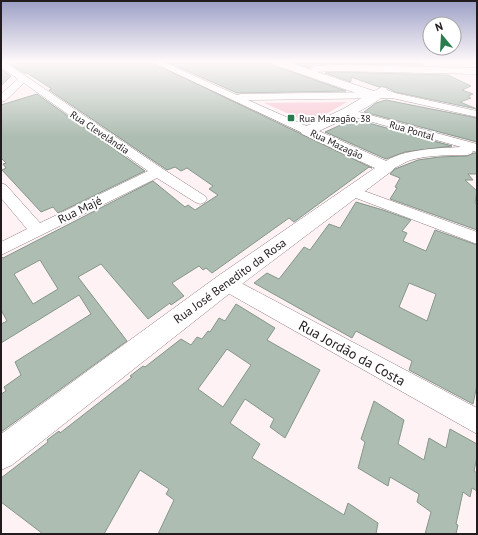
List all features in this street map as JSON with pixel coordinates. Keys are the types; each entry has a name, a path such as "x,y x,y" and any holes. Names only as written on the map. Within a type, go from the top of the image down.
{"street":[{"path":"1,99 13,87"},
{"name":"Rua Clevelândia","path":"35,87 158,172 200,199"},
{"name":"Rua Mazagão","path":"212,87 387,167"},
{"path":"350,87 477,114"},
{"path":"365,87 384,94"},
{"path":"235,97 384,94"},
{"path":"307,131 384,94"},
{"name":"Rua Pontal","path":"348,112 477,149"},
{"name":"Rua José Benedito da Rosa","path":"1,454 226,283 387,167 401,160 436,152 477,149"},
{"name":"Rua Majé","path":"1,248 158,172"},
{"path":"1,188 37,231"},
{"path":"353,192 477,238"},
{"name":"Rua Jordão da Costa","path":"226,283 477,422"}],"shaded area":[{"path":"347,102 310,123 264,103"}],"building":[{"path":"49,87 203,87 372,168 369,167 294,222 289,218 212,273 206,268 203,270 199,266 172,283 184,296 171,305 170,303 148,319 101,264 78,277 127,341 1,432 1,394 6,391 4,387 21,375 15,362 91,314 79,295 1,343 1,324 7,321 1,310 1,256 3,258 153,181 185,207 188,205 195,210 218,195 209,189 213,186 187,168 181,171 175,167 167,170 49,90 52,89","holes":["40,260 58,289 33,304 14,274"]},
{"path":"223,87 335,87 346,91 237,93"},
{"path":"379,87 469,87 462,90 473,94 468,96 471,98 460,102 477,109 395,92 386,87"},
{"path":"37,94 145,171 58,213 53,207 41,212 2,170 6,168 3,164 6,163 1,158 1,105"},
{"path":"386,100 477,118 477,142 364,112 376,103"},
{"path":"354,119 452,146 405,152 386,159 325,132"},
{"path":"477,153 477,174 468,174 473,180 465,180 477,191 475,203 477,204 477,230 390,199 397,188 395,187 400,178 390,174 395,169 418,160 439,157 467,156"},
{"path":"356,202 411,220 402,231 407,233 403,241 426,251 435,230 477,245 477,385 473,404 409,370 412,361 356,331 352,338 254,283 267,273 279,279 304,247 310,250 329,224 340,228","holes":["409,283 436,294 427,321 399,307"]},
{"path":"236,304 275,328 267,340 320,370 285,438 270,427 274,419 245,399 230,423 260,444 252,458 344,515 348,503 378,523 376,534 158,534 174,500 166,494 169,489 140,470 104,534 43,534 1,502 1,478 48,442 47,440 59,431 60,433 132,377 130,376 143,366 145,367 181,339 191,345 197,337 202,339 208,331 210,332 219,318 225,321","holes":["227,349 251,365 223,407 198,389"]},
{"path":"374,401 404,420 398,444 424,460 429,438 446,448 450,429 477,444 477,457 474,471 477,473 477,491 472,488 470,497 463,492 456,524 458,525 456,534 425,534 431,512 417,502 419,494 390,477 388,486 358,468 365,442 361,439"}],"place":[{"name":"Rua Mazagão, 38","path":"291,118"}]}
